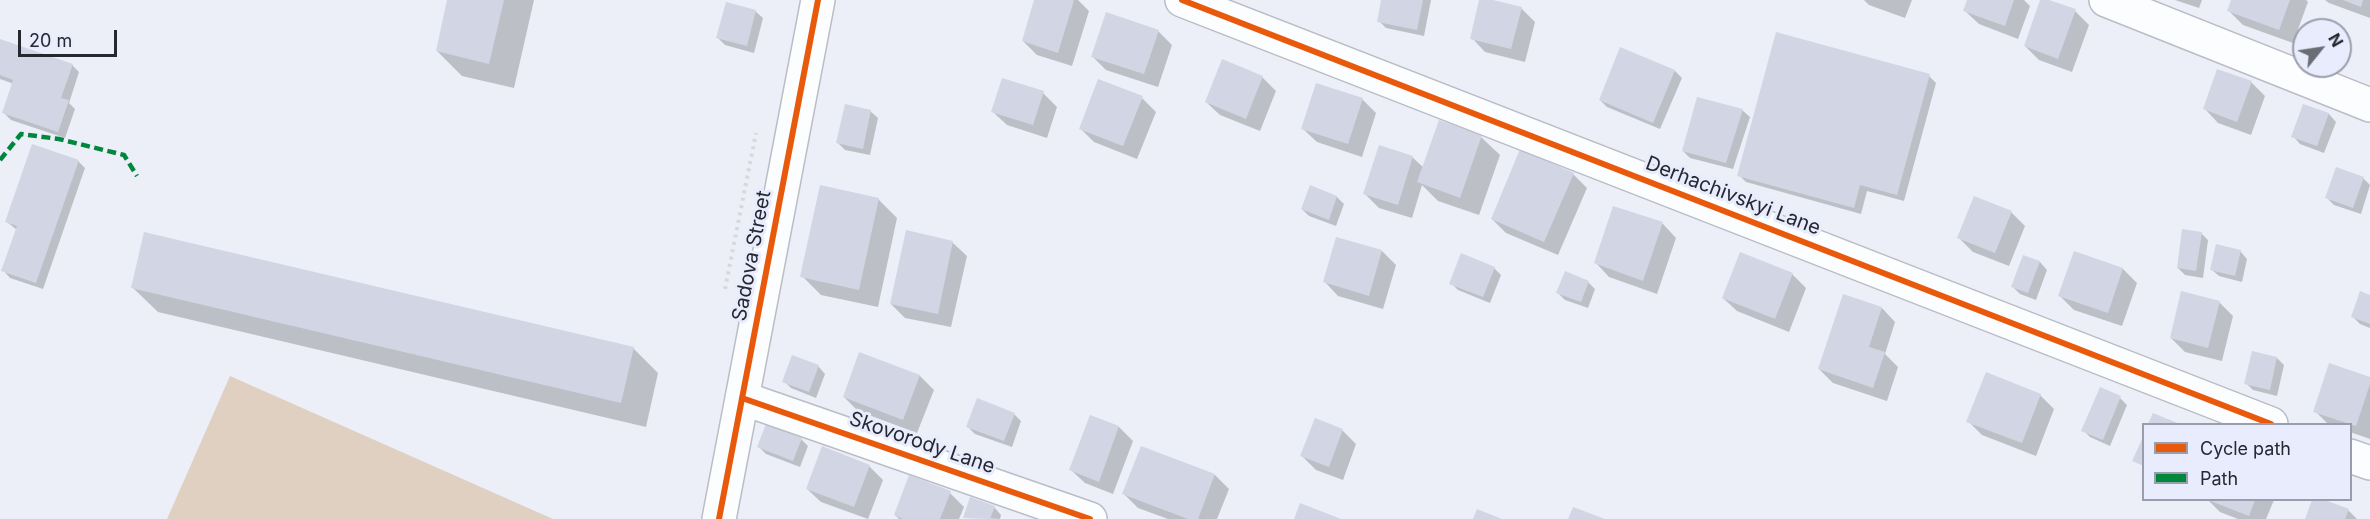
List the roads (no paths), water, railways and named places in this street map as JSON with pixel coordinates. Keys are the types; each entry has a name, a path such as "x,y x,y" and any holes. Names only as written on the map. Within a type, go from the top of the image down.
{"street":[{"name":"Sadova Street","path":"719,519 818,0"},
{"name":"Derhachivskyi Lane","path":"1182,0 2268,423"},
{"path":"2106,0 2370,105"},
{"name":"Skovorody Lane","path":"742,398 1090,519"},
{"path":"2352,457 2370,463"}]}
